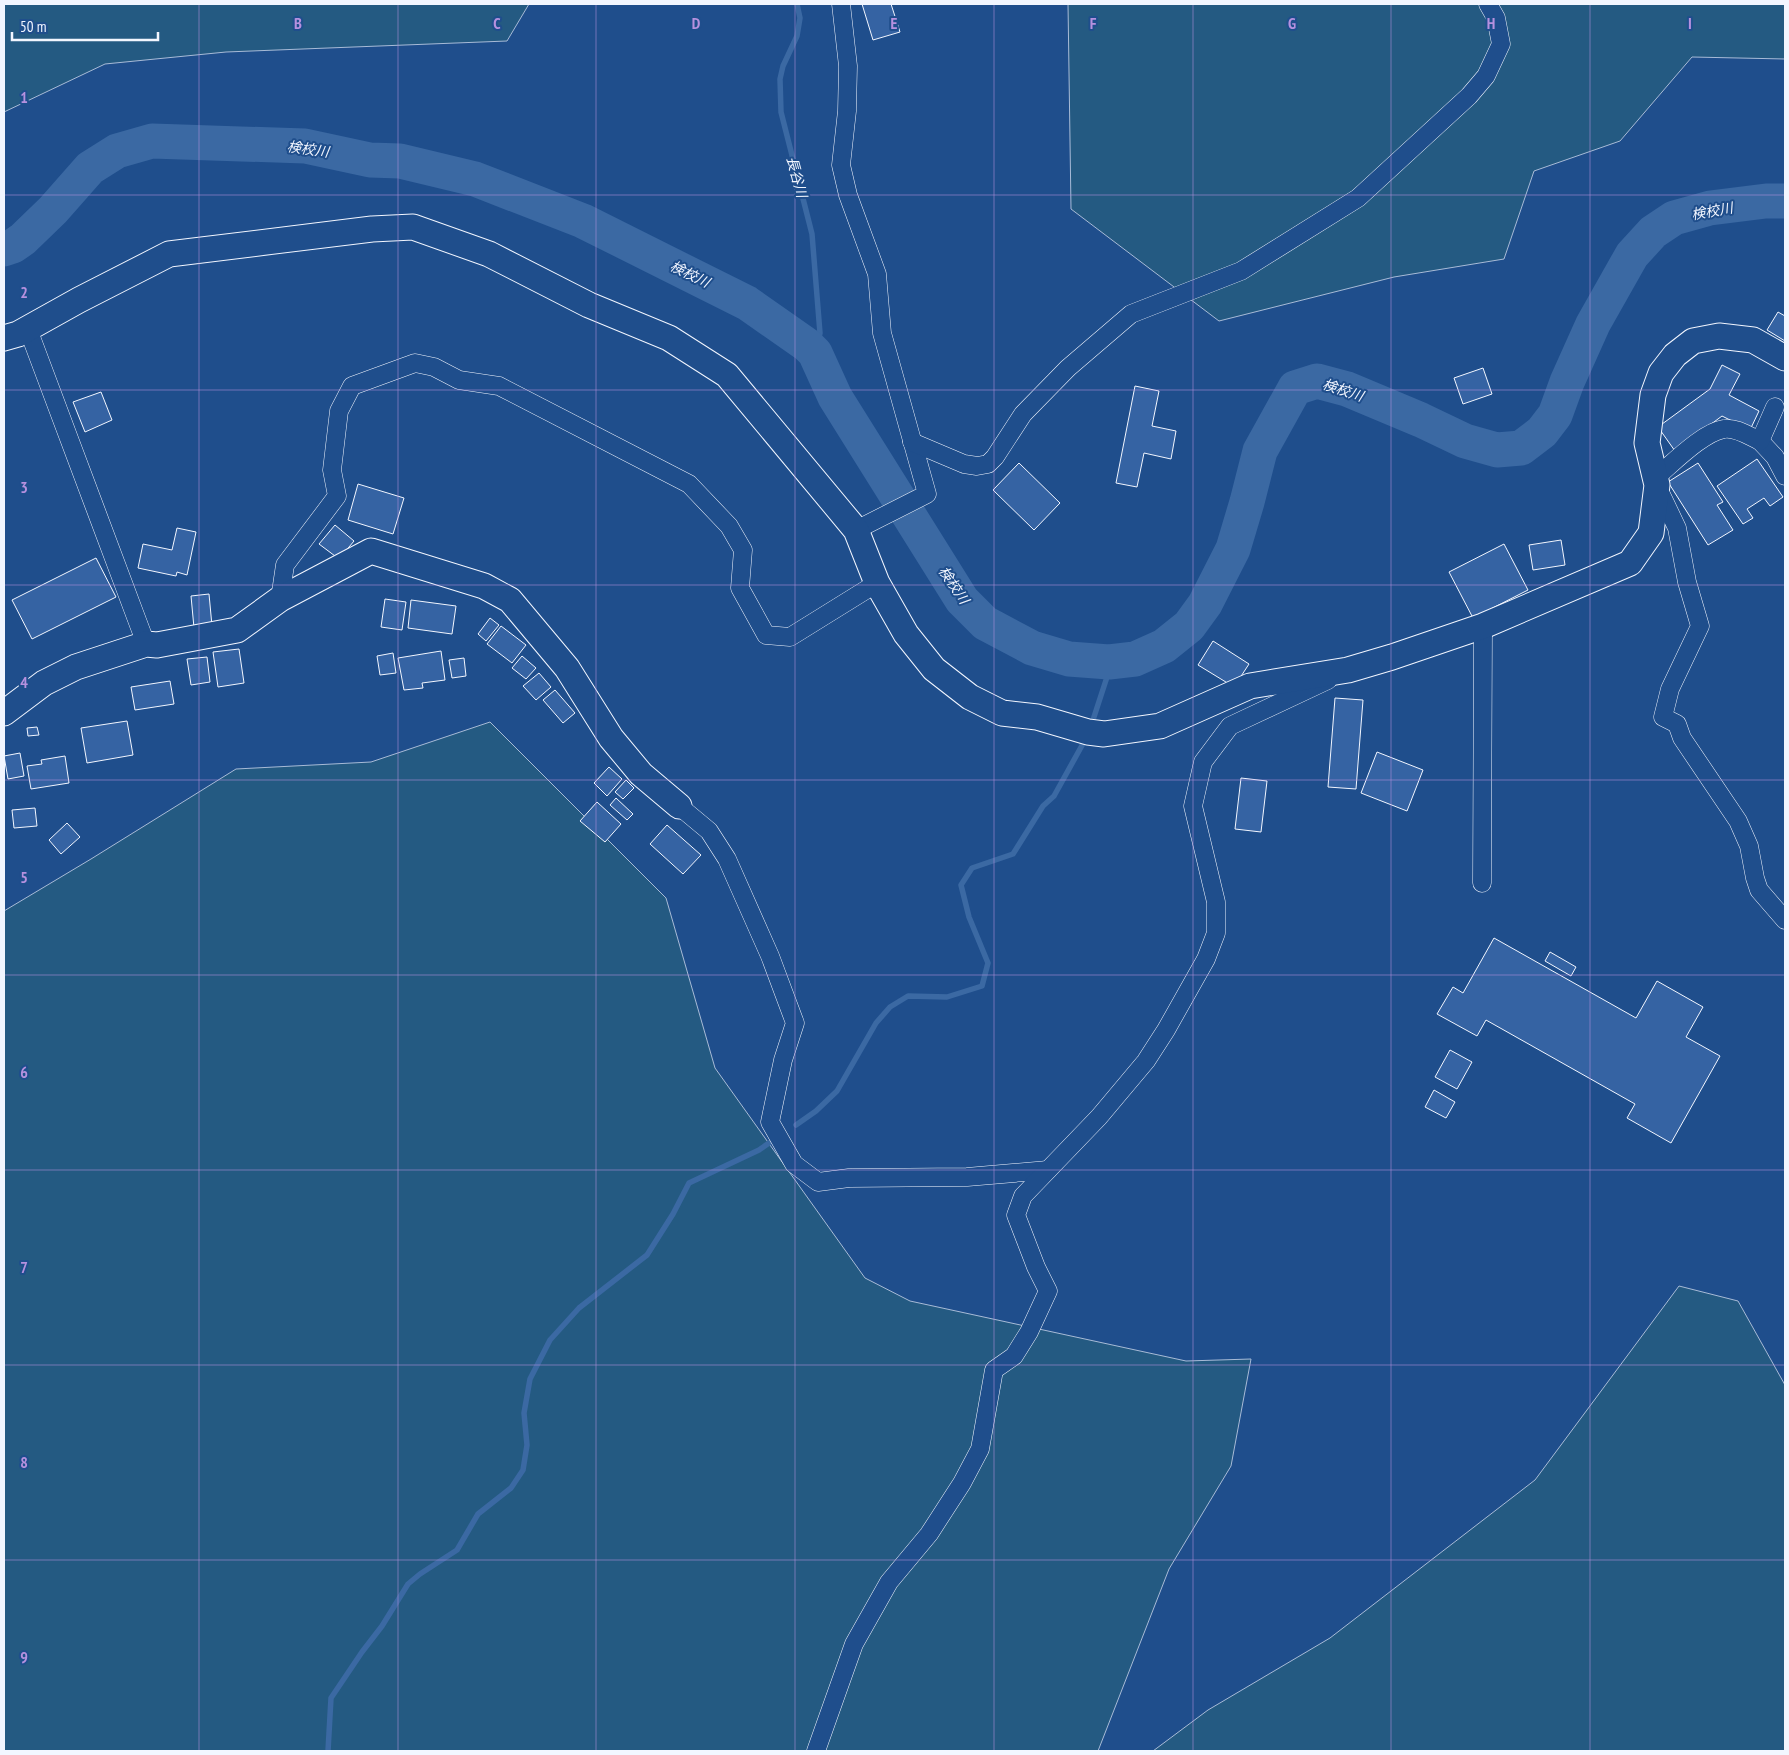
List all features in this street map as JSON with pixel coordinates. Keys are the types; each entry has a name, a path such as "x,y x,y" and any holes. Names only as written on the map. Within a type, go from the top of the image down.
{"street":[{"path":"841,4 848,66 847,111 841,165 848,195 877,274 882,333 927,494 856,530"},
{"path":"912,442 964,464 976,466 988,464 995,457 1023,414 1068,368 1131,314 1241,271 1358,198 1469,96 1486,76 1501,44 1496,18 1488,4"},
{"path":"4,338 28,329 79,300 169,254 372,230 413,227 489,254 589,305 669,338 727,375 856,530 877,583 906,634 934,669 970,697 1002,713 1037,718 1088,732 1104,734 1160,726 1250,686 1348,670"},
{"path":"28,329 146,644"},
{"path":"1785,358 1753,340 1719,336 1693,341 1675,355 1662,373 1653,395 1647,443 1656,482 1676,528 1687,582 1700,626 1670,689 1663,718 1676,724 1682,738 1738,821 1749,846 1759,890 1785,920"},
{"path":"280,599 286,565 337,496 332,470 339,411 352,386 415,363 434,367 459,380 499,386 689,484 729,526 743,550 740,588 766,635 790,637 877,583"},
{"path":"1760,441 1775,407"},
{"path":"816,1751 854,1644 889,1582 929,1534 962,1483 980,1449 994,1370 1014,1356 1029,1332 1048,1291 1036,1267 1016,1215 1023,1196 1100,1117 1146,1061 1166,1030 1206,959 1216,933 1216,902 1193,806 1203,762 1230,726 1348,670 1483,626 1630,563 1651,533 1656,482 1707,434 1725,428 1743,432 1760,441 1775,457 1785,476"},
{"path":"4,713 44,682 76,667 146,644 157,645 237,630 280,599 371,551 484,586 510,600 566,668 612,738 629,760 641,774 709,831 727,859 770,956 795,1023 783,1060 770,1122 794,1164 818,1182 849,1178 967,1177 1048,1170"},
{"path":"1482,883 1483,626"}],"shaded area":[{"path":"4,4 529,4 507,41 226,52 105,64 4,112"},
{"path":"1068,4 1785,4 1785,59 1692,57 1620,141 1534,171 1504,259 1394,277 1219,321 1071,209"},
{"path":"490,722 666,898 715,1068 865,1278 910,1301 1186,1361 1251,1359 1231,1466 1169,1569 1098,1751 4,1751 4,911 236,769 371,762"},
{"path":"1679,1286 1738,1301 1785,1385 1785,1751 1153,1751 1208,1710 1330,1638 1535,1480"}],"building":[{"path":"862,4 891,4 900,32 873,40"},
{"path":"1778,312 1785,316 1785,341 1767,330"},
{"path":"1722,365 1740,374 1729,395 1759,411 1750,430 1722,416 1675,451 1658,427 1710,389"},
{"path":"1483,368 1492,394 1463,404 1454,378"},
{"path":"1135,386 1159,391 1152,426 1176,431 1171,459 1144,453 1137,487 1116,483"},
{"path":"101,392 112,420 85,432 73,402"},
{"path":"1757,459 1783,497 1770,506 1764,498 1747,509 1753,518 1743,524 1717,486"},
{"path":"1019,463 1060,503 1034,530 993,490"},
{"path":"1698,463 1723,502 1717,505 1733,530 1708,545 1668,482"},
{"path":"358,484 404,498 393,534 348,520"},
{"path":"335,525 354,541 339,559 319,544"},
{"path":"177,528 196,532 187,575 177,572 176,576 138,568 143,544 172,550"},
{"path":"1561,540 1565,565 1533,570 1529,545"},
{"path":"1504,544 1528,590 1473,618 1449,572"},
{"path":"96,558 116,597 32,639 12,600"},
{"path":"209,594 212,626 194,628 191,596"},
{"path":"385,599 406,602 402,630 381,627"},
{"path":"411,600 456,606 452,634 408,628"},
{"path":"490,618 499,625 486,641 478,634"},
{"path":"501,626 526,645 512,663 487,644"},
{"path":"1213,641 1249,664 1234,687 1198,665"},
{"path":"239,649 244,683 218,687 213,652"},
{"path":"441,651 445,680 422,683 423,688 404,690 398,658"},
{"path":"393,653 396,673 380,675 377,656"},
{"path":"522,656 536,668 526,679 512,668"},
{"path":"207,657 210,682 191,685 187,659"},
{"path":"464,658 466,676 452,678 449,660"},
{"path":"539,673 551,687 536,700 523,686"},
{"path":"170,681 174,704 135,710 131,687"},
{"path":"555,690 575,713 563,723 543,700"},
{"path":"1335,698 1363,700 1356,789 1328,787"},
{"path":"127,721 133,755 87,763 81,728"},
{"path":"37,727 39,735 28,736 27,728"},
{"path":"1377,752 1423,770 1407,811 1361,793"},
{"path":"20,753 24,776 8,779 4,756"},
{"path":"65,756 69,783 31,789 27,766 42,764 41,760"},
{"path":"609,767 622,779 607,796 594,783"},
{"path":"1241,778 1267,781 1261,832 1235,829"},
{"path":"626,780 634,788 623,799 615,792"},
{"path":"616,798 633,814 627,820 610,805"},
{"path":"597,802 621,824 605,842 580,821"},
{"path":"35,808 37,826 14,828 12,810"},
{"path":"67,823 80,837 61,854 49,840"},
{"path":"667,825 701,855 683,874 650,844"},
{"path":"1494,938 1636,1018 1657,981 1703,1007 1686,1037 1720,1056 1671,1143 1627,1118 1635,1104 1486,1020 1477,1036 1437,1014 1453,987 1463,993"},
{"path":"1550,952 1576,967 1571,976 1545,961"},
{"path":"1450,1050 1472,1062 1457,1089 1435,1077"},
{"path":"1434,1090 1455,1102 1446,1118 1425,1107"}],"waterway":[{"name":"長谷川","path":"797,4 800,18 797,36 783,66 780,79 781,112 812,234 820,333 815,353"},
{"name":"検校川","path":"4,249 13,246 23,239 53,210 90,168 117,151 152,141 305,146 370,160 400,161 475,179 583,221 747,303 807,345 815,353 835,397 962,600 985,623 1032,648 1069,659 1109,662 1135,659 1164,646 1189,626 1205,604 1233,549 1260,451 1295,388 1317,381 1347,389 1465,441 1497,450 1521,448 1542,432 1555,415 1567,382 1593,324 1632,255 1653,232 1674,218 1710,208 1766,201 1785,201"},
{"path":"1092,723 1108,674 1109,662"},
{"path":"796,1125 816,1111 837,1091 876,1023 890,1007 908,996 947,997 982,986 988,963 969,917 961,885 972,868 1013,854 1043,806 1054,796 1085,740"},
{"path":"328,1751 331,1698 382,1626 408,1584 457,1550 478,1514 511,1488 523,1470 527,1445 524,1413 530,1379 550,1340 579,1308 647,1255 673,1214 689,1183 759,1150 769,1143"}]}
